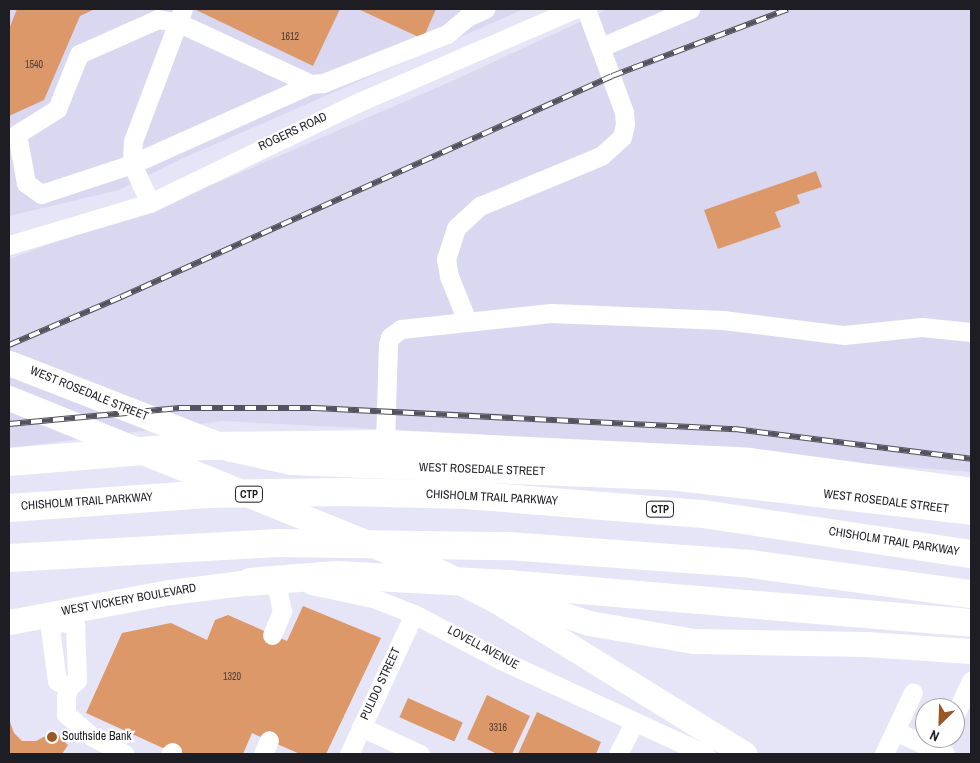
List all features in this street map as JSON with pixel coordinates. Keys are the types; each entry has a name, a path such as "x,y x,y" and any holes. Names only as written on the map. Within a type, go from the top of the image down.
{"highway":[{"path":"9,462 203,446 385,444 750,462 971,492"},
{"name":"CHISHOLM TRAIL PARKWAY","path":"9,508 152,497 405,493 602,504 743,519 971,554"},
{"path":"9,558 151,548 337,543 576,549 751,564 971,594"},
{"path":"263,582 336,575 508,584 971,622"}],"main road":[{"name":"WEST ROSEDALE STREET","path":"9,363 230,449 291,462 669,477 971,512"},
{"path":"9,398 444,574 589,623 693,641 866,644 971,651"},
{"path":"444,574 497,601 745,754"},
{"name":"WEST VICKERY BOULEVARD","path":"9,622 59,617 170,592 263,582"}],"street":[{"path":"311,84 181,16 158,19 80,54 57,109 17,134 26,183 41,194 132,164 311,84 323,83 447,34 467,17 485,9"},
{"name":"ROGERS ROAD","path":"9,244 150,203 357,102 574,9"},
{"path":"467,321 449,276 446,259 456,228 480,206 601,156 622,137 625,124 624,112 586,9"},
{"path":"601,48 690,9"},
{"path":"150,203 132,164 133,142 181,16"},
{"path":"385,444 390,337 401,329 523,314 582,313 723,320 844,335 922,327 971,332"},
{"path":"263,582 282,611 272,635"},
{"name":"LOVELL AVENUE","path":"263,582 342,590 414,614 501,660 705,754"},
{"name":"PULIDO STREET","path":"349,754 414,614"},
{"path":"59,617 50,629 56,681 69,687 66,714 91,736 125,754"},
{"path":"963,698 971,680"},
{"path":"884,754 913,692"},
{"path":"618,754 634,722"},
{"path":"361,727 420,754"},
{"path":"895,731 940,749"}],"shaded area":[{"path":"9,9 524,9 179,160 119,190 9,216"},
{"path":"608,9 971,9 971,472 477,434 222,421 9,448 9,259 219,182 452,81"}],"building":[{"path":"17,9 95,9 80,16 44,100 9,116 9,29"},
{"path":"194,9 340,9 313,66"},
{"path":"358,9 436,9 423,39"},
{"path":"816,171 822,187 797,195 800,203 775,212 781,227 718,249 704,210"},
{"path":"303,606 381,638 326,754 300,754 252,733 243,754 176,754 86,713 122,633 171,623 207,640 215,620 228,615 287,641"},
{"path":"487,695 530,716 512,754 497,754 467,739"},
{"path":"408,698 463,722 454,742 399,717"},
{"path":"537,712 601,742 596,754 518,754"},
{"name":"Southside Bank","path":"9,719 14,733 22,741 36,741 55,731 68,745 62,754 9,754"}],"railway":[{"path":"9,345 121,297 612,76 788,9"},
{"path":"9,424 179,408 315,408 735,429 971,459"}],"place":[{"name":"Southside Bank","path":"52,737"}]}
